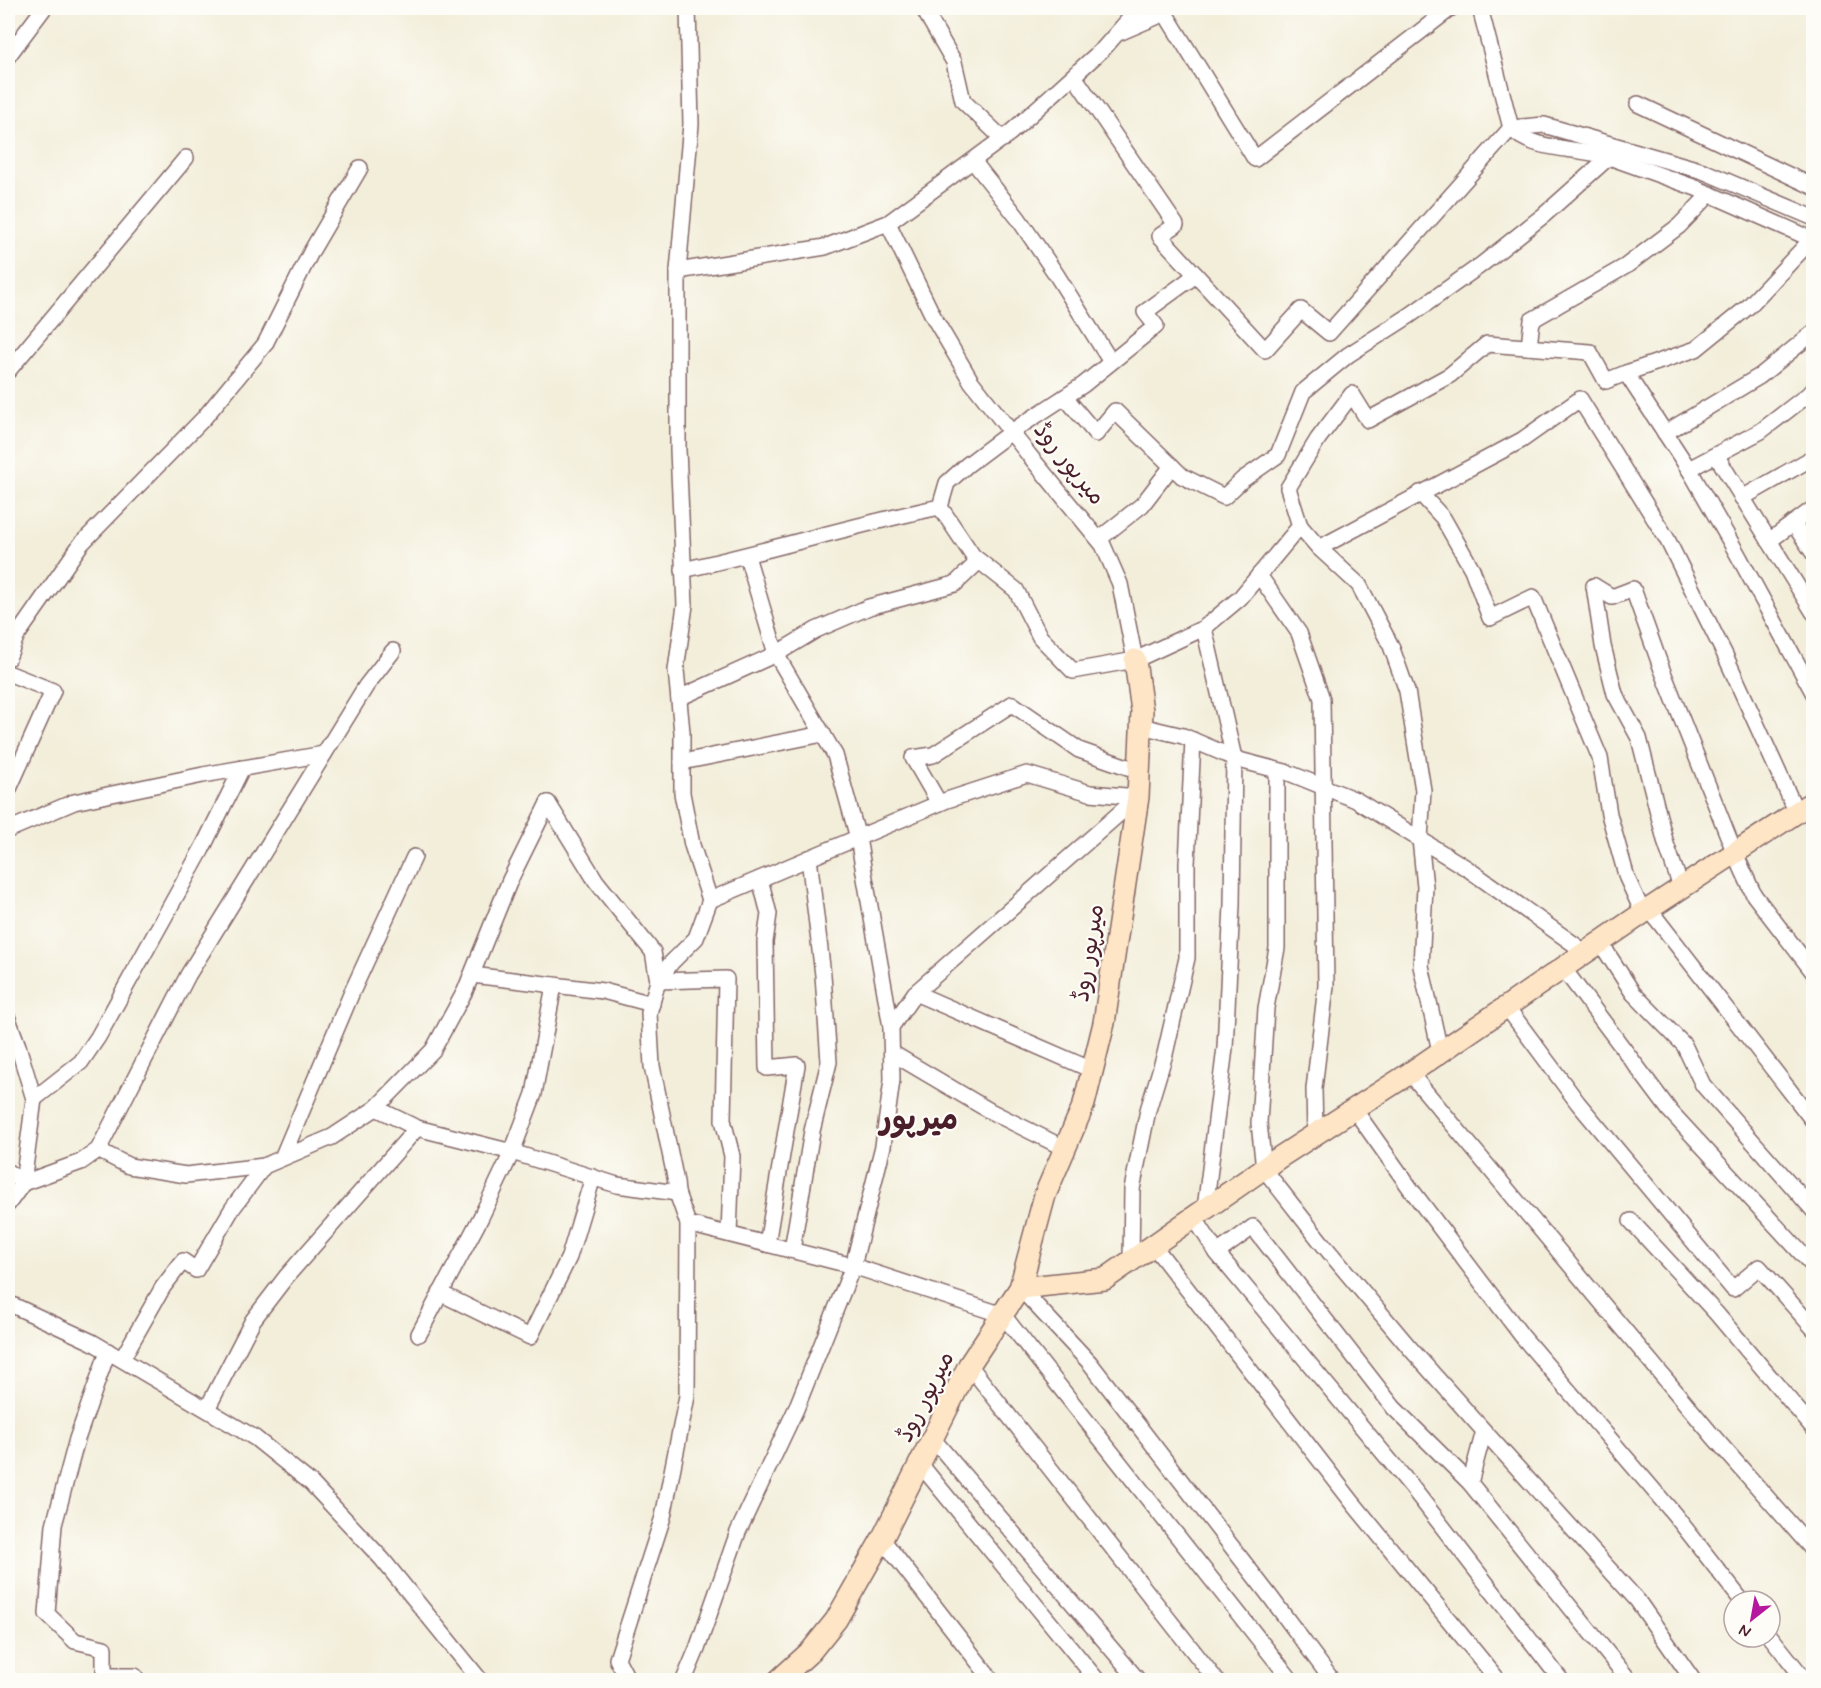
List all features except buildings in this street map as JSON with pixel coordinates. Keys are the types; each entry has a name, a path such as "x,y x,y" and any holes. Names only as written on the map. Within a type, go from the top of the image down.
{"street":[{"path":"8,56 44,8"},
{"path":"628,1680 617,1659 663,1517 687,1396 688,1224 677,1193 651,1066 650,1013 658,981 671,963 696,938 710,900 692,845 682,793 682,732 676,670 685,605 678,450 678,272 691,124 688,8"},
{"path":"922,8 954,62 963,101 1003,139"},
{"path":"678,272 825,247 888,223 1003,139 1104,48 1139,8"},
{"path":"1116,35 1165,13 1255,159 1451,8"},
{"path":"1440,1051 1421,966 1425,887 1420,839 1423,790 1407,692 1391,646 1359,585 1319,548 1300,525 1287,488 1318,438 1352,394 1368,420 1450,375 1487,344 1590,352 1606,381 1696,349 1749,306 1813,240 1710,194 1596,152 1532,142 1518,137 1511,128 1480,8"},
{"path":"1074,76 1176,225 1160,236 1265,350 1301,310 1329,333 1511,128 1544,125 1703,171 1814,218"},
{"path":"1638,104 1814,187"},
{"path":"1065,397 1096,434 1115,411 1182,476 1224,496 1242,480 1278,455 1303,392 1348,355 1409,316 1481,265 1544,215 1609,157"},
{"path":"8,371 186,158"},
{"path":"973,161 1018,218 1111,362"},
{"path":"8,658 16,637 81,544 204,418 265,344 312,250 360,168"},
{"path":"1529,347 1532,320 1626,266 1679,226 1710,194"},
{"name":"میرپور روڈ","path":"779,1680 811,1651 837,1620 882,1539 969,1365 1020,1288 1045,1195 1084,1104 1104,1023 1138,797 1143,711 1120,584 1099,539 971,381 933,318 888,223"},
{"path":"940,507 947,483 1011,432 1083,385 1156,326 1145,312 1196,275"},
{"path":"1665,433 1761,376 1814,332"},
{"path":"1626,373 1689,469 1814,694"},
{"path":"1689,469 1761,431 1814,390"},
{"path":"1020,1288 1105,1279 1315,1134 1410,1073 1734,851 1805,806 1725,656 1667,539 1580,399 1522,440 1319,548"},
{"path":"1716,455 1814,613"},
{"path":"1743,498 1814,457"},
{"path":"1099,539 1142,505 1172,466"},
{"path":"1420,493 1443,518 1472,569 1490,618 1533,597 1600,758 1609,814 1627,878 1646,911 1814,1122"},
{"path":"683,570 747,556 894,516 940,507"},
{"path":"940,507 973,556 1016,590 1040,637 1073,671 1135,660 1204,628 1240,598 1300,525"},
{"path":"1769,541 1814,508"},
{"path":"1793,523 1814,554"},
{"path":"684,1680 738,1532 796,1409 853,1266 883,1146 892,1080 891,1027 858,838 835,754 776,654 747,556"},
{"path":"679,698 776,654 816,630 869,607 955,584 979,561"},
{"path":"1259,575 1299,633 1322,699 1326,986 1314,1089 1315,1134"},
{"path":"1682,887 1666,844 1639,738 1615,694 1603,646 1594,586 1612,597 1633,589 1661,667 1734,851 1754,895 1814,973"},
{"path":"1204,628 1234,758 1232,905 1225,1048 1200,1213 1217,1253 1411,1486 1561,1680"},
{"path":"23,1183 81,1161 98,1150 188,975 366,686 393,651"},
{"path":"8,673 53,691 8,791"},
{"path":"939,803 913,758 933,755 1012,704 1079,750 1139,771"},
{"path":"1142,726 1193,740 1234,758 1277,770 1356,800 1593,947 1633,993 1684,1045 1703,1085 1814,1210"},
{"path":"682,762 823,734"},
{"path":"1131,1261 1132,1189 1148,1110 1165,1054 1188,958 1187,852 1193,740"},
{"path":"8,830 74,802 324,754"},
{"path":"34,1099 81,1062 98,1037 202,849 242,768"},
{"path":"1277,770 1277,948 1266,1008 1258,1123 1264,1169 1387,1321 1637,1600 1693,1680"},
{"path":"710,900 939,803 1027,774 1090,793 1138,797"},
{"path":"891,1027 915,993 1138,797"},
{"path":"98,1150 129,1166 186,1175 264,1166 332,1137 376,1108 433,1050 472,975 510,880 548,803 596,882 653,952 658,981"},
{"path":"282,1158 352,992 414,857"},
{"path":"792,1250 812,1131 829,1062 823,975 809,858"},
{"path":"760,879 769,914 765,942 766,1068 796,1065 767,1244"},
{"path":"1563,968 1670,1111 1814,1267"},
{"path":"472,975 603,990 652,1004"},
{"path":"658,981 726,979 723,1120 732,1156 729,1234"},
{"path":"418,1334 481,1217 512,1152 534,1094 554,985"},
{"path":"915,993 1092,1070"},
{"path":"1506,1006 1578,1103 1733,1289 1759,1267 1814,1329"},
{"path":"8,1019 34,1099 23,1183 8,1204"},
{"path":"892,1053 990,1111 1064,1148"},
{"path":"1410,1073 1705,1426 1814,1551"},
{"path":"376,1108 417,1128 512,1152 617,1185 677,1193"},
{"path":"1354,1109 1522,1336 1674,1514 1733,1589"},
{"path":"207,1409 254,1320 286,1277 417,1128"},
{"path":"122,1359 163,1287 183,1261 196,1270 232,1209 264,1166"},
{"path":"8,1172 23,1183"},
{"path":"440,1293 530,1337 569,1257 593,1177"},
{"path":"1630,1221 1716,1313 1814,1430"},
{"path":"688,1224 853,1266 1003,1315 1291,1680"},
{"path":"1217,1253 1253,1227 1394,1408 1470,1482 1629,1680"},
{"path":"1153,1245 1353,1503 1498,1680"},
{"path":"1020,1288 1090,1363 1332,1680"},
{"path":"8,1303 92,1342 255,1438 311,1483 382,1559 480,1680"},
{"path":"108,1351 77,1439 54,1524 47,1614 75,1641 104,1648 104,1676 135,1676 134,1680"},
{"path":"969,1365 1216,1680"},
{"path":"1470,1482 1484,1431"},
{"path":"933,1439 1138,1680"},
{"path":"920,1464 1097,1680"},
{"path":"882,1539 992,1680"},
{"path":"1780,1649 1805,1680"}],"district":[{"name":"میرپور","path":"919,1120"}]}
